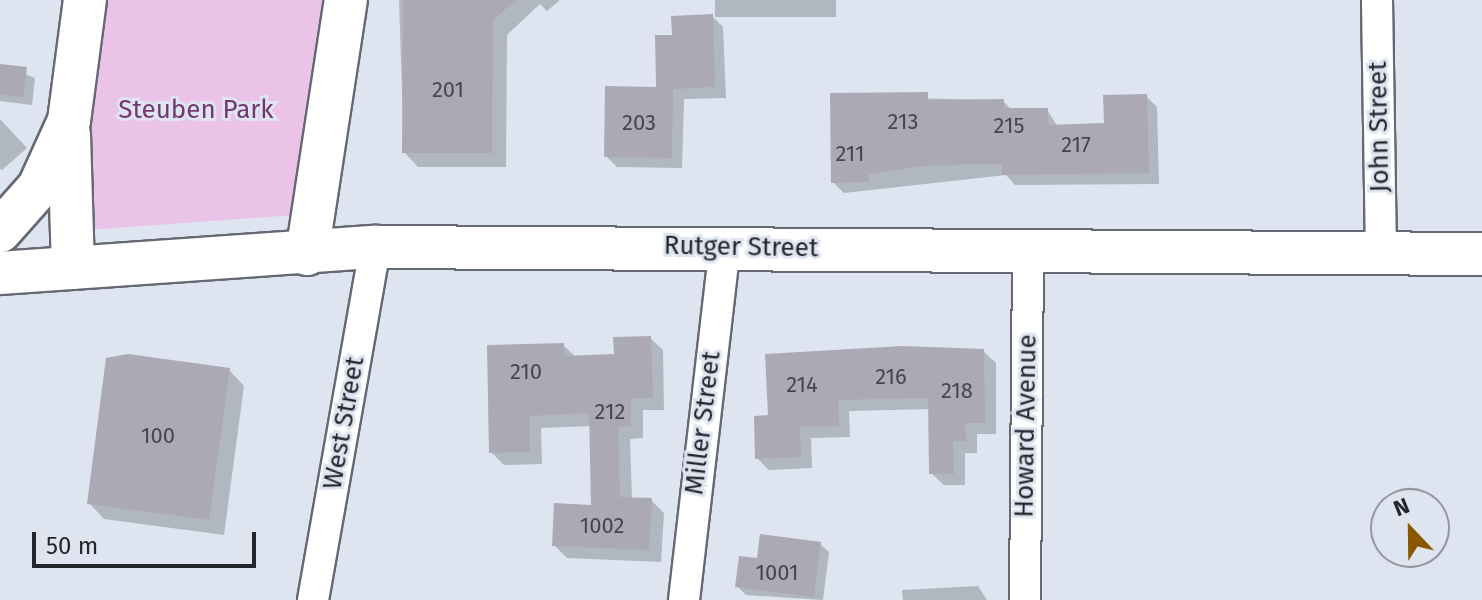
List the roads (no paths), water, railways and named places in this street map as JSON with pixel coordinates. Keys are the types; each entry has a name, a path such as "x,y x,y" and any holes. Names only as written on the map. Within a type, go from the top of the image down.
{"street":[{"path":"73,268 69,121 85,0"},
{"path":"307,254 346,0"},
{"name":"John Street","path":"1377,0 1381,253"},
{"path":"0,231 39,187 69,121"},
{"name":"Rutger Street","path":"0,273 375,247 1482,254"},
{"name":"West Street","path":"313,600 375,247"},
{"name":"Miller Street","path":"684,600 725,247"},
{"name":"Howard Avenue","path":"1025,600 1028,252"}],"park label":[{"name":"Steuben Park","path":"196,110"}]}
